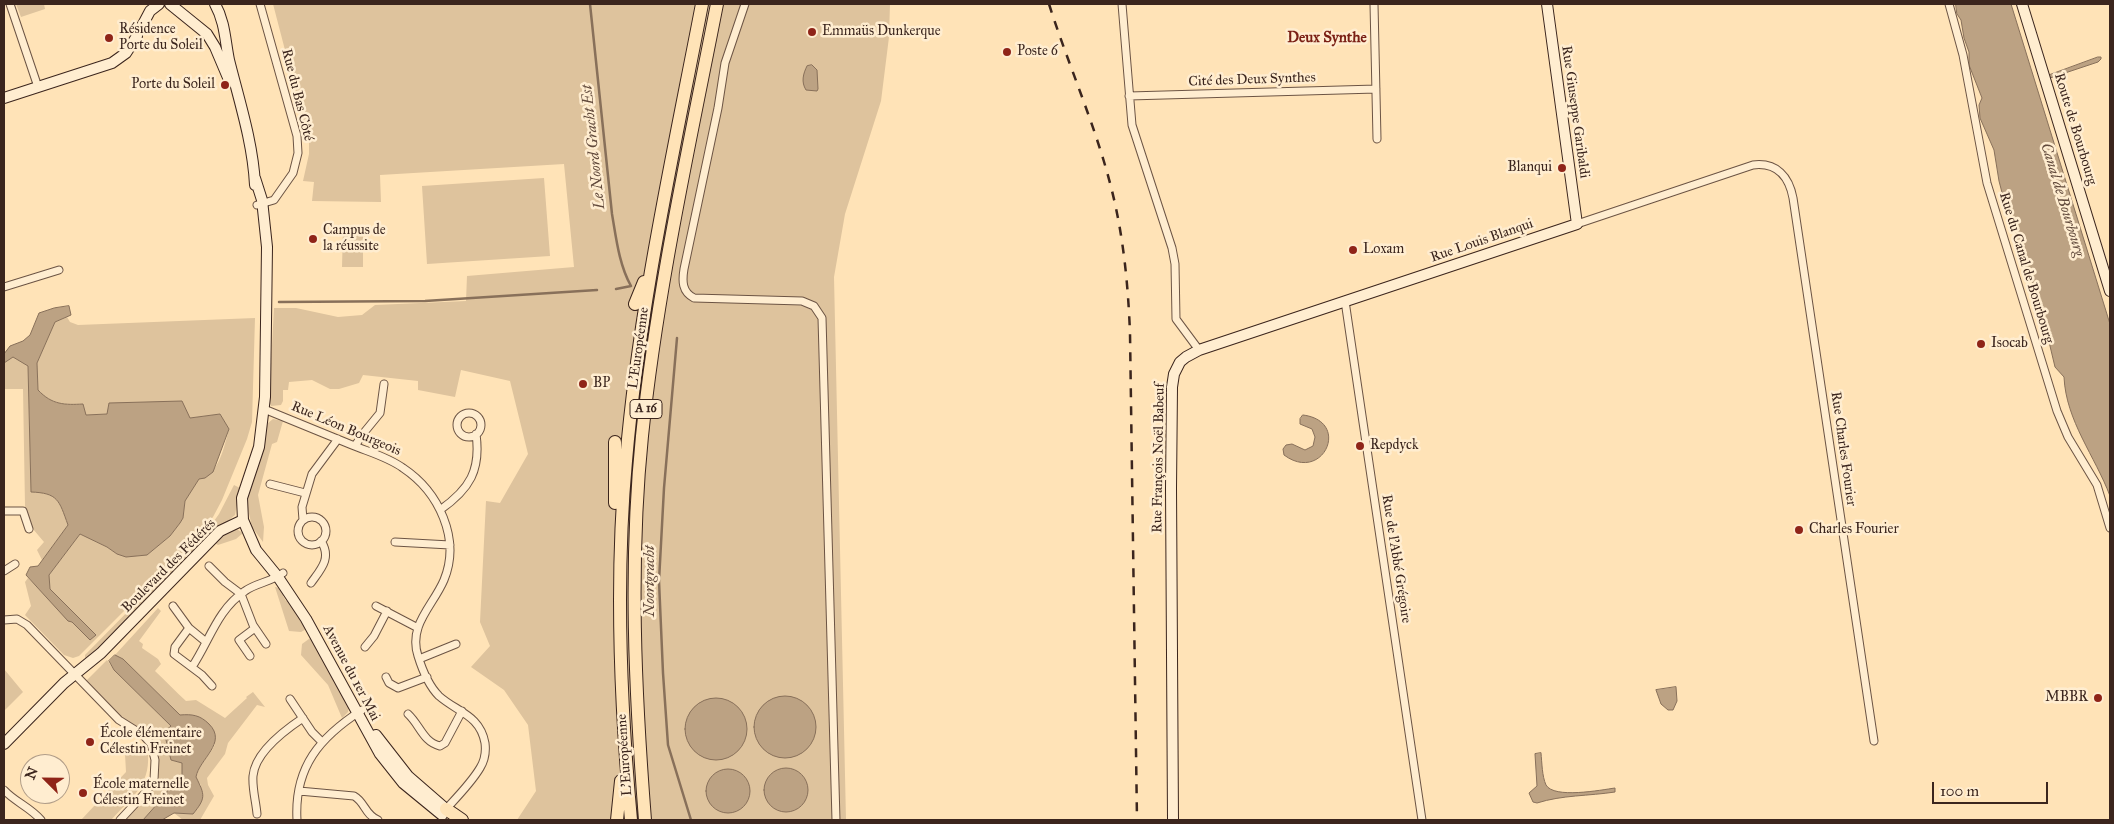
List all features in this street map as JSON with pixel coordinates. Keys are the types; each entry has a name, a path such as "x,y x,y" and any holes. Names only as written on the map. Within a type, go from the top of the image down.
{"highway":[{"name":"L'Européenne","path":"631,820 621,673 621,537 625,463 639,346 650,275 702,4"},
{"name":"L'Européenne","path":"645,820 635,644 635,571 643,429 656,332 717,4"},
{"path":"697,108 713,50 722,4"},
{"path":"635,304 642,284 650,275"},
{"path":"615,442 614,546 620,611"},
{"path":"617,820 621,789 618,738 621,673"},
{"path":"444,816 462,820"}],"street":[{"path":"10,4 38,87"},
{"path":"136,30 145,4"},
{"path":"4,98 107,65 121,52 151,9 159,4"},
{"path":"170,4 200,27 209,37 224,66 243,120"},
{"path":"215,4 224,25 228,54 255,178 265,278 264,409 257,454 243,494 241,508 243,520"},
{"name":"Rue du Bas Côté","path":"259,204 274,200 290,177 296,164 298,148 297,136 260,4"},
{"path":"745,4 731,40 725,63 718,108 684,269 683,282 686,292 694,298 802,301 817,308 822,318 836,820"},
{"path":"1122,4 1129,96 1134,131 1173,253 1176,319 1199,350"},
{"path":"1374,4 1377,139"},
{"name":"Rue Giuseppe Garibaldi","path":"1547,4 1577,224"},
{"name":"Rue du Canal de Bourbourg","path":"1949,4 1963,55 1980,155 1991,198 2057,411 2071,442 2094,480 2105,506 2110,528"},
{"name":"Route de Bourbourg","path":"2022,4 2110,291"},
{"name":"Cité des Deux Synthes","path":"1129,96 1376,89"},
{"name":"Rue Louis Blanqui","path":"1199,350 1750,166 1762,164 1775,168"},
{"name":"Rue Charles Fourier","path":"1775,168 1787,179 1793,198 1874,740"},
{"path":"4,287 59,270"},
{"name":"Rue de l'Abbé Grégoire","path":"1345,301 1422,820"},
{"name":"Rue François Noël Babeuf","path":"1173,820 1171,496 1173,382 1174,374 1180,362 1199,350"},
{"path":"356,446 362,435 380,413 384,384"},
{"name":"Rue Léon Bourgeois","path":"264,409 391,461 408,471 440,510 448,529 450,545 449,562 444,578 418,628 416,640 419,659 438,695 462,710 480,726 485,754 480,769 444,816"},
{"path":"440,510 458,496 471,479 478,458 476,434"},
{"path":"303,520 315,517 322,522 325,532 321,540 311,544 302,540 298,530 303,520 302,510 305,493 316,466 338,439"},
{"path":"270,484 305,493"},
{"path":"4,511 23,511 29,529"},
{"name":"Avenue du 1er Mai","path":"243,520 249,534 311,614 375,746 395,773 418,797 444,816"},
{"name":"Boulevard des Fédérés","path":"4,744 75,674 101,653 220,531 243,520"},
{"path":"311,583 325,562 326,552 321,540"},
{"path":"395,542 450,545"},
{"path":"4,571 15,564"},
{"path":"209,566 225,582 241,594 255,628 266,644"},
{"path":"192,667 222,612 251,587 281,575"},
{"path":"173,606 189,628 206,642"},
{"path":"376,606 418,628"},
{"path":"365,647 374,636 387,611"},
{"path":"4,620 17,619 28,625 122,722 148,739 152,748 155,769 152,783 120,820"},
{"path":"189,628 175,647 174,652 177,657 202,675 212,686"},
{"path":"250,656 238,640 255,628"},
{"path":"419,659 456,644"},
{"path":"386,677 392,686 398,688 427,677"},
{"path":"290,699 314,734 322,741"},
{"path":"408,714 418,724 423,736 440,746 445,743 462,710"},
{"path":"297,820 299,791 308,762 322,741 337,727 360,712"},
{"path":"257,814 253,778 256,765 278,736 303,718"},
{"path":"4,790 14,800 29,807 41,820"},
{"path":"299,791 354,796 360,800 369,815 378,820"}],"shaded area":[{"path":"16,4 44,4 45,9 21,17"},
{"path":"273,4 890,4 889,37 881,101 845,214 834,277 846,820 517,820 536,791 528,725 504,690 471,667 490,646 480,622 486,501 500,503 528,454 510,381 461,370 455,397 418,390 418,381 363,375 359,383 339,389 330,389 312,380 289,382 288,390 283,390 281,405 271,406 269,401 274,308 296,308 338,317 362,315 375,305 466,301 467,276 574,267 564,164 380,175 381,202 312,201 314,182 303,181 309,154 309,142"},
{"path":"544,178 550,256 427,264 422,186"},
{"path":"343,229 363,229 363,267 342,267"},
{"path":"67,317 70,322 78,325 255,318 252,422 222,500 213,517 191,544 79,656 73,658 64,655 25,615 31,606 25,582 28,578 90,640 95,635 50,589 49,575 80,534 117,554 124,556 147,555 170,536 180,523 183,518 185,501 199,479 211,472 220,459 229,429 220,414 190,418 186,414 109,404 108,414 85,415 83,404 59,403 48,399 38,391 37,363 55,322"},
{"path":"13,357 28,365 31,492 47,494 57,499 68,525 42,560 37,550 44,542 33,529 25,506 23,389 4,389 4,363"},
{"path":"273,419 283,421 277,442 272,444 258,495 264,527 263,542 252,527 246,500 268,423"},
{"path":"234,485 240,488 235,515 208,538 204,535 219,514"},
{"path":"235,528 243,533 236,539 218,545 215,543 222,534"},
{"path":"199,539 204,543 87,660 85,655"},
{"path":"275,587 280,588 285,595 283,596 286,601 292,600 310,627 301,632 289,631"},
{"path":"158,608 161,611 139,641 143,644 142,648 158,659 161,664 155,671 182,698 186,701 196,700 225,718 253,692 265,707 257,705 228,743 225,754 207,778 208,785 214,796 200,820 183,820 174,813 193,814 201,785 196,778 197,772 215,744 169,706 123,659 115,655"},
{"path":"313,636 349,706 348,712 342,718 328,685 301,655 302,644"},
{"path":"107,660 114,670 171,726 164,732 171,760 182,763 182,778 173,781 166,794 143,820 124,820 155,784 156,750 151,739 122,719 85,682"},
{"path":"4,669 23,692 4,711"},
{"path":"125,754 148,755 148,766 142,784 132,798 111,820 81,820 126,772"}],"water":[{"name":"Canal de Bourbourg","path":"1956,4 2011,4 2110,324 2110,496 2075,423 2066,393 2064,377 2055,367 2032,281 2019,253 2016,232 2006,208 1999,181 1994,150 1980,118 1979,105 1982,98 1969,65 1969,52 1961,20 1957,14"},
{"path":"2101,57 2101,59 2098,62 2047,79 2047,76"},
{"path":"812,65 817,70 817,91 806,90 803,84 807,66"},
{"path":"69,306 71,315 55,322 37,363 38,390 48,399 59,403 83,404 86,415 107,414 109,403 182,401 190,418 220,414 229,429 213,472 205,478 199,479 185,501 183,518 180,523 170,536 147,555 126,557 80,534 49,575 50,589 96,635 90,640 72,622 68,621 26,575 30,567 38,566 68,525 56,499 47,494 31,492 28,366 13,357 4,363 4,354 10,346 23,341 30,335 39,313"},
{"path":"1303,415 1318,420 1326,428 1329,438 1326,448 1320,457 1310,462 1298,462 1284,455 1283,449 1286,445 1292,444 1305,450 1313,446 1315,437 1312,429 1300,424 1300,419"},
{"path":"115,655 123,659 180,715 199,717 206,721 214,731 214,744 198,770 196,777 203,796 193,814 174,813 162,820 143,820 166,794 170,784 182,778 182,763 171,760 164,732 171,726 114,670 109,661"},
{"path":"1676,687 1677,701 1673,710 1668,710 1661,704 1656,690"},
{"path":"785,696 797,698 807,705 814,715 816,727 814,739 807,749 797,756 785,758 773,756 763,749 756,739 754,727 756,715 763,705 773,698"},
{"path":"716,698 728,700 738,707 745,717 747,729 745,741 738,751 728,758 716,760 704,758 694,751 687,741 685,729 687,717 694,707 704,700"},
{"path":"1541,753 1546,785 1551,789 1568,793 1615,788 1615,792 1533,802 1529,793 1537,786 1535,754"},
{"path":"786,768 798,772 804,778 808,790 804,802 798,808 786,812 774,808 768,802 764,790 768,778 774,772"},
{"path":"724,769 732,769 744,775 750,791 744,807 732,813 724,813 712,807 706,795 706,787 712,775"}],"waterway":[{"name":"Le Noord Gracht Est","path":"590,4 612,214 621,260 631,286 616,289"},
{"path":"279,302 425,301 597,290"},
{"name":"Noortgracht","path":"677,338 664,488 659,581 668,745 691,820"}],"tunnel":[{"path":"132,33 136,25"}],"railway":[{"path":"1049,4 1104,160 1122,239 1126,276 1130,333 1137,820"}],"place":[{"name":"Emmaüs Dunkerque","path":"812,32"},
{"name":"Résidence Porte du Soleil","path":"109,38"},
{"name":"Poste 6","path":"1007,52"},
{"name":"Porte du Soleil","path":"225,85"},
{"name":"Blanqui","path":"1562,168"},
{"name":"Campus de la réussite","path":"313,239"},
{"name":"Loxam","path":"1353,250"},
{"name":"Isocab","path":"1981,344"},
{"name":"BP","path":"583,384"},
{"name":"Repdyck","path":"1360,446"},
{"name":"Charles Fourier","path":"1799,530"},
{"name":"MBBR","path":"2098,698"},
{"name":"École élémentaire Célestin Freinet","path":"90,742"},
{"name":"École maternelle Célestin Freinet","path":"83,793"}],"district":[{"name":"Deux Synthe","path":"1327,38"}]}
